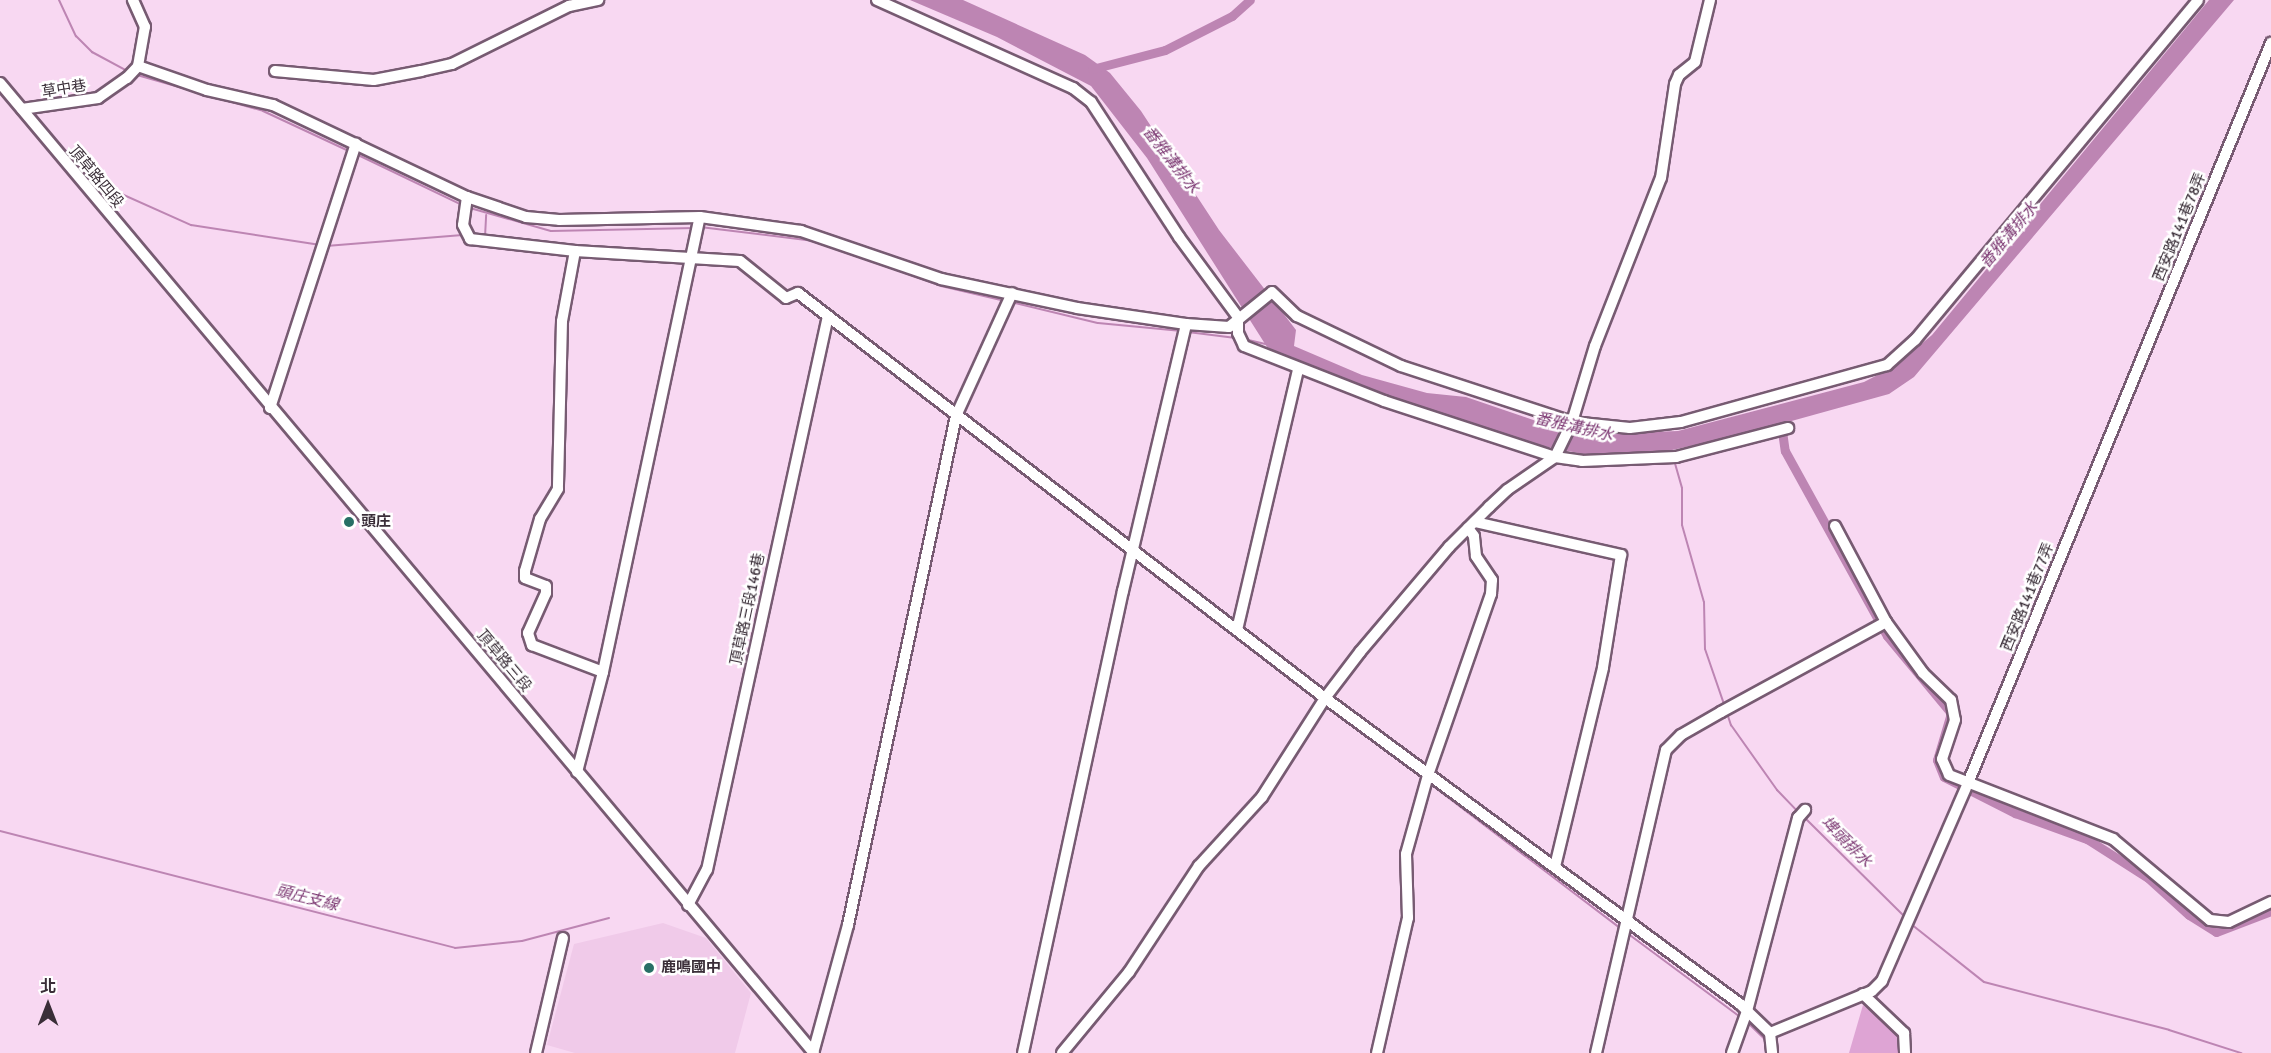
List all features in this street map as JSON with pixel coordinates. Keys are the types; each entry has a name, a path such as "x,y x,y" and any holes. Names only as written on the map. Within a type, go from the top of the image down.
{"street":[{"path":"133,0 145,27 133,72 273,105 354,150 466,197 526,217 559,220 700,217 801,231 941,279 1008,299 1077,308 1185,330 1229,327 1238,317 1272,292 1297,316 1401,366 1572,422 1630,428 1681,422 1887,365 1916,340 2198,0"},
{"path":"274,72 374,80 421,71 452,64 569,6 598,0"},
{"path":"877,0 1073,88 1091,102 1179,237 1238,317 1239,338 1298,370 1555,458 1582,461 1676,457 1788,428"},
{"path":"1062,1053 1129,972 1139,951 1199,866 1262,797 1325,698 1472,525 1507,490 1555,458 1572,422 1605,315 1660,178 1675,84 1679,75 1695,62 1710,0"},
{"name":"西安路141巷78弄","path":"2117,422 2271,43"},
{"name":"草中巷","path":"22,109 98,98 133,72"},
{"name":"頂草路四段","path":"0,83 170,289"},
{"path":"270,408 354,150"},
{"path":"466,197 463,225 470,239 575,251 689,260 740,261 786,298 798,293 1325,698 1556,866 1747,1011 1770,1033 1772,1053"},
{"path":"577,772 603,672 700,217"},
{"path":"575,251 562,321 558,489 540,519 525,571 525,578 546,586 546,593 528,633 532,645 603,672"},
{"name":"頂草路三段","path":"170,289 813,1053"},
{"path":"813,1053 849,925 956,416 1008,299"},
{"name":"頂草路三段146巷","path":"688,905 707,870 828,316"},
{"path":"1023,1053 1133,549 1185,330"},
{"path":"1237,630 1298,370"},
{"name":"西安路141巷77弄","path":"1770,1033 1863,994 1882,981 1968,783 2117,422"},
{"path":"1377,1053 1408,918 1406,854 1428,775 1491,594 1492,580 1476,556 1472,525"},
{"path":"1472,525 1621,555 1603,668 1556,866"},
{"path":"1835,526 1882,624 1923,673 1951,700 1955,720 1943,764 1949,775 2114,839 2210,920 2229,922 2271,902"},
{"path":"1596,1053 1666,750 1681,735 1882,624"},
{"path":"1732,1053 1747,1011 1802,814"},
{"path":"536,1053 563,938"},
{"path":"1863,994 1904,1033 1905,1053"}],"shaded area":[{"name":"鹿鳴國中","path":"663,923 706,938 751,993 735,1053 575,1053 547,1045 574,944"},
{"path":"1863,1005 1903,1039 1903,1053 1849,1053"}],"water":[{"name":"番雅溝排水","path":"910,0 963,0 1085,55 1110,73 1141,111 1219,230 1296,330 1294,346 1362,375 1427,393 1466,397 1539,422 1597,434 1678,431 1864,382 1895,366 1932,335 2209,0 2234,0 1914,377 1889,394 1741,435 1663,452 1593,456 1533,444 1369,390 1294,362 1267,347 1147,158 1091,86 997,37"}],"waterway":[{"path":"59,0 76,36 92,52 129,72"},
{"path":"1092,69 1165,50 1232,16 1250,0"},
{"path":"137,75 263,111 351,152"},
{"path":"356,154 462,205"},
{"path":"88,179 191,225 320,245"},
{"path":"470,208 551,231 695,228"},
{"path":"485,237 486,215"},
{"path":"700,227 814,241"},
{"path":"326,246 463,235"},
{"path":"547,243 592,247"},
{"path":"842,250 941,286 1005,301"},
{"path":"795,298 824,320"},
{"path":"1011,302 1098,323 1182,331"},
{"path":"831,325 921,394"},
{"path":"1188,332 1236,338"},
{"path":"1244,339 1265,344"},
{"path":"1781,424 1785,451 1887,636 1951,713 1937,760 1944,777 2015,813 2087,839 2148,878 2189,915 2216,932 2271,911"},
{"name":"埤頭排水","path":"1674,460 1682,488 1682,525 1704,602 1705,649 1725,707"},
{"name":"埤頭排水","path":"1727,713 1731,725 1777,790 1798,812"},
{"path":"1367,735 1424,779"},
{"path":"1429,783 1620,928"},
{"name":"埤頭排水","path":"1805,818 1905,917"},
{"name":"頭庄支線","path":"0,831 455,948 522,941 609,918"},
{"name":"埤頭排水","path":"1911,924 1984,982 2169,1030 2241,1053"},
{"path":"1627,933 1740,1017"},
{"path":"1747,1022 1767,1041"}],"place":[{"name":"頭庄","path":"349,522"},
{"name":"鹿鳴國中","path":"649,968"}]}
